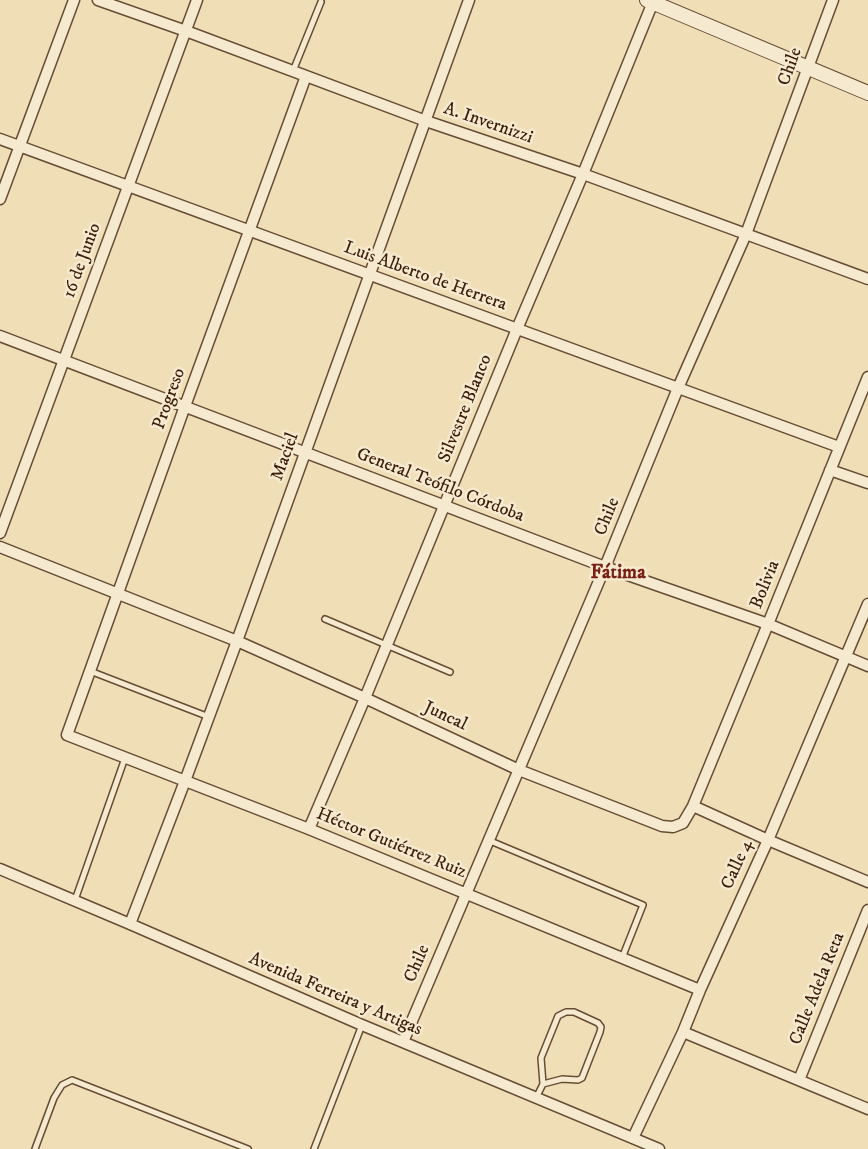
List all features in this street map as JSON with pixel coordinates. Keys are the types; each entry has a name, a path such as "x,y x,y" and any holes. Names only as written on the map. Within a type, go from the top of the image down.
{"street":[{"path":"0,199 74,0"},
{"name":"A. Invernizzi","path":"98,0 426,121 583,174 868,279"},
{"name":"16 de Junio","path":"0,533 197,0"},
{"name":"Maciel","path":"130,924 237,641 469,0"},
{"name":"Chile","path":"403,1042 605,567 678,388 746,234 833,0"},
{"path":"650,1 868,93"},
{"name":"Silvestre Blanco","path":"309,829 583,174 650,1"},
{"name":"Progreso","path":"67,735 306,76"},
{"name":"Luis Alberto de Herrera","path":"0,139 839,447"},
{"name":"General Teófilo Córdoba","path":"0,336 605,567 768,624 868,666"},
{"name":"Bolivia","path":"693,806 868,377"},
{"path":"830,470 868,483"},
{"name":"Juncal","path":"0,547 237,641 519,770 662,826 673,827 683,823 693,806"},
{"name":"Calle 4","path":"633,1138 683,1032 768,840 868,604"},
{"name":"Héctor Gutiérrez Ruiz","path":"67,735 309,829 700,990"},
{"path":"693,806 868,882"},
{"name":"Avenida Ferreira y Artigas","path":"0,869 362,1025 659,1149"},
{"name":"Calle Adela Reta","path":"799,1080 868,910"},
{"path":"683,1032 868,1109"}],"lane":[{"path":"293,71 321,2"},
{"path":"325,619 450,672"},
{"path":"90,671 209,717"},
{"path":"75,901 126,758"},
{"path":"488,840 642,905 622,958"},
{"path":"536,1098 543,1084 541,1058 558,1016 566,1012 574,1012 598,1023 601,1027 600,1032 582,1078 562,1079 543,1084"},
{"path":"314,1149 362,1025"},
{"path":"35,1149 54,1098 62,1085 72,1080 248,1149"}],"district":[{"name":"Fátima","path":"618,574"}]}
